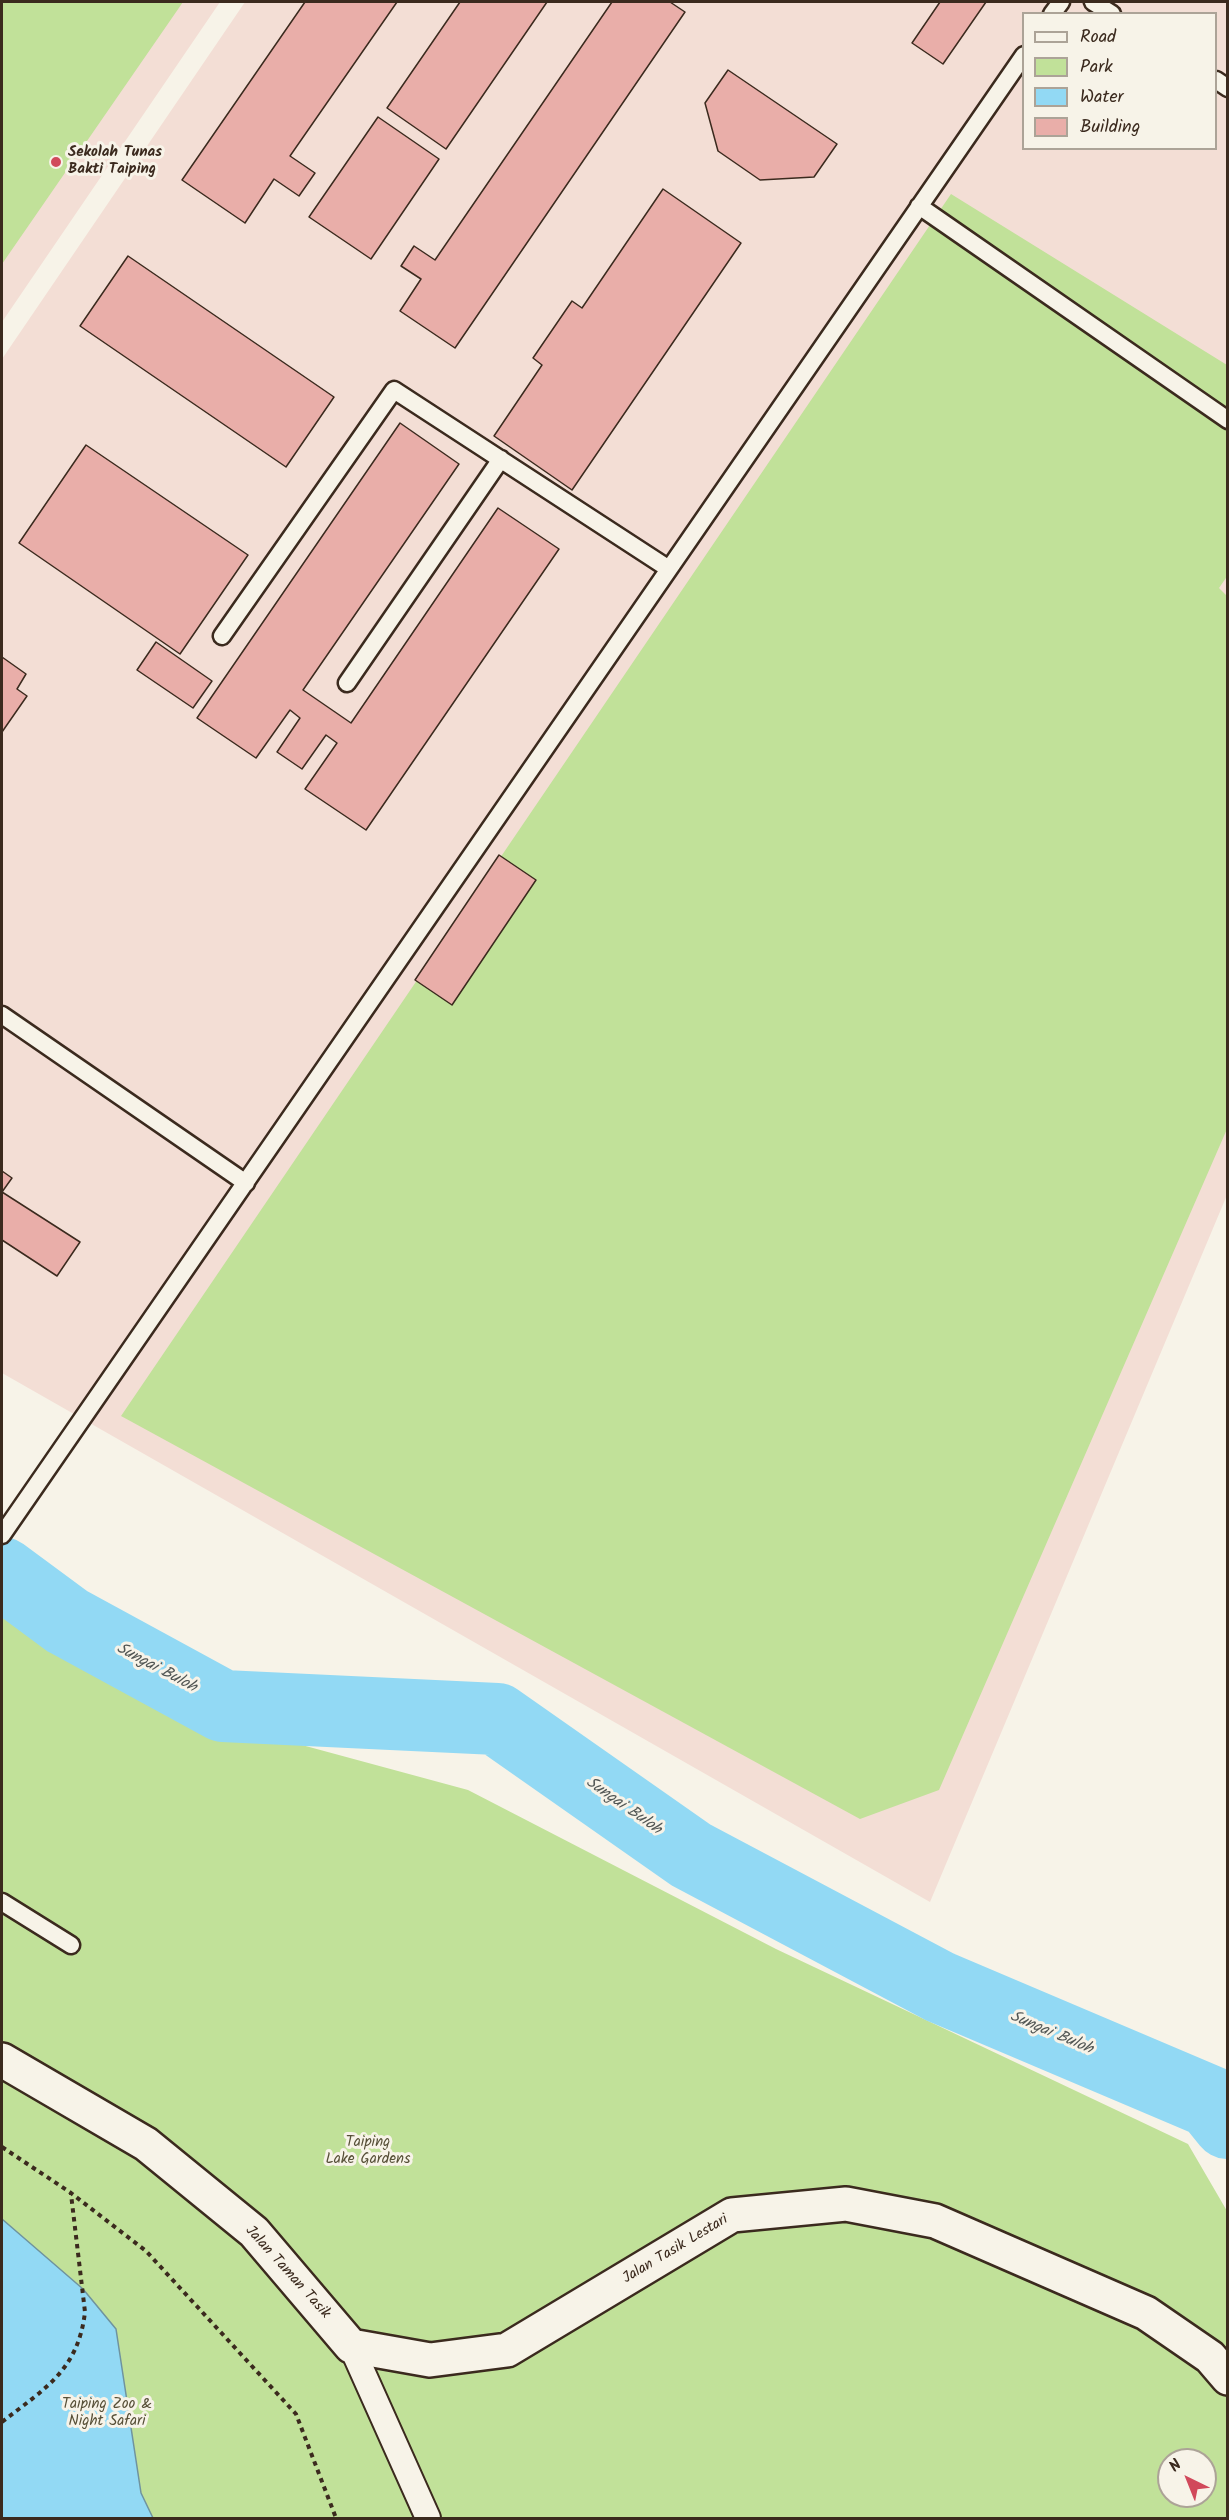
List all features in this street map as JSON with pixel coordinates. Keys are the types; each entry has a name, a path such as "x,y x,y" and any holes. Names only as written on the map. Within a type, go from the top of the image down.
{"street":[{"name":"Jalan Taman Tasik","path":"2,2060 146,2144 254,2232 351,2346 428,2518"},
{"name":"Jalan Tasik Lestari","path":"351,2346 430,2360 507,2350 732,2215 846,2204 935,2221 1146,2313 1210,2357 1227,2378"}],"lane":[{"path":"1093,2 1109,12"},
{"path":"2,1535 1022,57"},
{"path":"920,206 1227,420"},
{"path":"222,636 394,390 669,569"},
{"path":"347,683 501,459"},
{"path":"2,1015 246,1183"},
{"path":"2,1902 71,1945"}],"path":[{"path":"2,2146 71,2193 146,2251 296,2414 336,2518"},
{"path":"2,2422 66,2369 83,2330 85,2313 71,2193"}],"shaded area":[{"name":"Sekolah Tunas Bakti Taiping","path":"2,2 220,2 2,322"},
{"path":"245,2 1227,2 1227,1195 930,1902 2,1373 2,359"}],"green space":[{"name":"Sekolah Tunas Bakti Taiping","path":"2,2 183,2 2,264"},
{"path":"951,194 1227,365 1228,575 1219,588 1228,597 1227,1129 939,1790 860,1819 121,1416"},
{"name":"Taiping Lake Gardens","path":"2,1602 206,1719 468,1790 776,1949 1188,2144 1227,2211 1227,2518 2,2518"}],"water":[{"path":"2,2219 83,2289 116,2329 141,2493 153,2518 2,2518"}],"building":[{"path":"305,2 397,2 290,156 315,173 299,196 274,179 245,223 182,180"},
{"path":"460,2 547,2 446,149 387,108"},
{"path":"612,2 670,2 685,12 455,348 400,311 421,279 401,266 414,246 435,260"},
{"path":"940,2 986,2 943,64 912,43"},
{"path":"728,70 837,144 814,177 760,180 718,151 705,103"},
{"path":"378,117 439,159 371,259 309,217"},
{"path":"663,189 741,243 572,490 494,436 542,365 533,358 572,301 582,308"},
{"path":"128,256 334,397 286,467 80,326"},
{"path":"400,423 459,464 303,690 351,723 498,508 559,549 366,830 305,789 337,743 326,735 302,769 277,752 300,718 290,710 256,758 197,718"},
{"path":"86,445 248,555 180,654 19,543"},
{"path":"156,642 212,681 193,708 137,670"},
{"path":"2,657 26,674 17,689 27,696 2,732"},
{"path":"499,855 536,880 452,1005 415,980"},
{"path":"2,1171 12,1178 2,1192"},
{"path":"2,1192 80,1242 57,1276 2,1240"}],"waterway":[{"name":"Sungai Buloh","path":"2,1573 67,1621 223,1706 497,1719 691,1855 940,1987 1211,2102 1228,2123"}],"place":[{"name":"Sekolah Tunas Bakti Taiping","path":"56,162"}],"park label":[{"name":"Taiping Zoo & Night Safari","path":"107,2414"}]}
